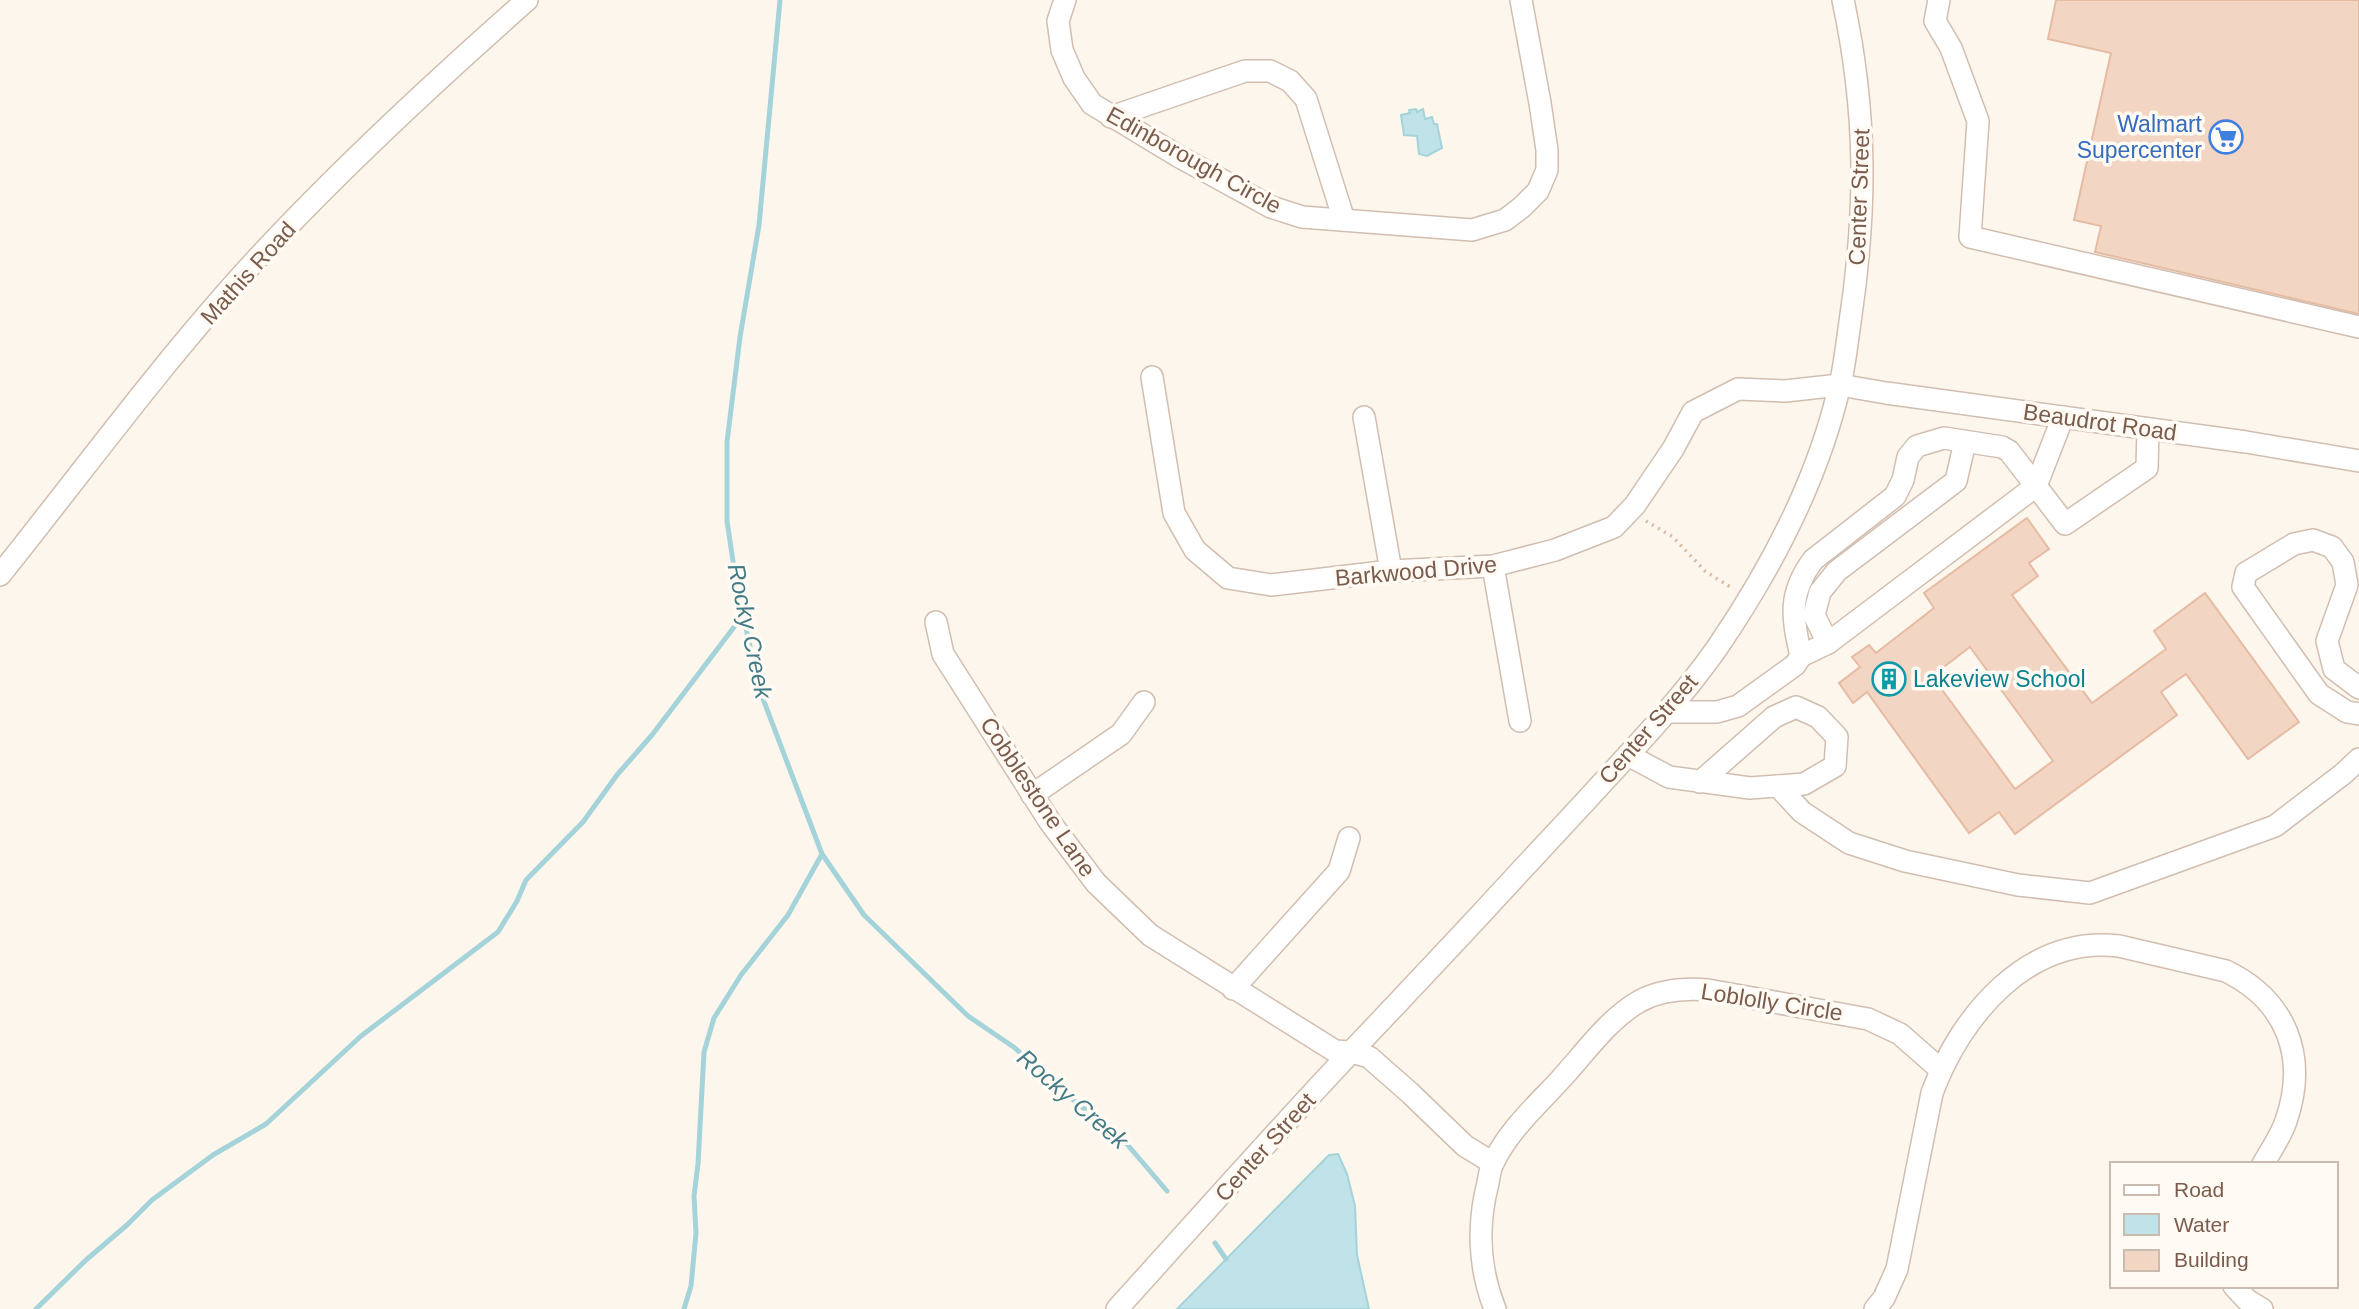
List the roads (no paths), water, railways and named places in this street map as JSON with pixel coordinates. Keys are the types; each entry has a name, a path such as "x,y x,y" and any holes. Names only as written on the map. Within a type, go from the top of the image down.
{"street":[{"name":"Mathis Road","path":"0,575 177,353 254,263 345,168 527,0"},
{"name":"Edinborough Circle","path":"1065,0 1058,21 1062,50 1074,78 1092,104 1111,117 1271,207 1302,217 1472,230 1505,220 1522,207 1538,191 1547,170 1547,150 1521,0"},
{"name":"Center Street","path":"1117,1309 1666,712 1716,649 1760,581 1794,516 1809,480 1840,385 1857,273 1864,178 1858,82 1843,0"},
{"path":"1939,0 1935,21 1951,48 1978,121 1970,237 2359,327"},
{"path":"1111,117 1245,71 1270,72 1290,81 1306,99 1344,220"},
{"name":"Barkwood Drive","path":"1152,377 1174,513 1195,550 1228,578 1271,584 1391,571 1493,566 1555,550 1614,527 1629,511 1673,449 1693,412 1738,389 1785,391 1840,385"},
{"name":"Beaudrot Road","path":"1840,385 2359,461"},
{"path":"1364,417 1391,571"},
{"path":"1666,712 1717,712 1738,706 1784,675 1796,665 1801,656 1828,643 2036,486 2063,417"},
{"path":"1801,656 1793,608 1796,590 1813,559 1895,496 1903,480 1908,457 1917,446 1944,438 1991,444 2009,451 2065,524 2147,468 2148,429"},
{"path":"1828,643 1814,615 1820,592 1837,571 1956,481 1965,442"},
{"path":"2359,688 2334,669 2326,641 2347,585 2343,562 2332,547 2313,540 2294,544 2246,573 2243,587 2319,694 2347,712 2359,714"},
{"path":"1493,566 1520,721"},
{"name":"Cobblestone Lane","path":"936,622 943,654 1032,795 1096,883 1150,935 1335,1051 1351,1052"},
{"path":"1032,795 1121,734 1144,702"},
{"path":"1628,755 1668,777 1700,782 1750,788 1804,784 1835,765 1837,737 1818,717 1796,707 1774,717 1700,782"},
{"path":"1778,786 1801,812 1849,843 1905,861 2005,882 2090,893 2275,826 2359,759"},
{"path":"1233,989 1339,871 1349,838"},
{"path":"1875,1309 1884,1298 1897,1269 1932,1093 1941,1070 1962,1034 1995,993 2014,976 2049,954 2077,946 2104,944 2211,966 2241,978 2266,999 2282,1022 2292,1049 2294,1088 2282,1131 2264,1162"},
{"name":"Loblolly Circle","path":"1495,1309 1488,1292 1481,1253 1484,1203 1493,1163 1514,1131 1614,1021 1640,1002 1670,991 1707,989 1868,1019 1900,1034 1941,1070"},
{"path":"1351,1052 1369,1057 1465,1146 1493,1163"},
{"path":"2236,1288 2247,1300 2262,1309"}],"water":[{"path":"1416,109 1417,112 1423,109 1425,119 1432,117 1434,124 1437,124 1442,148 1427,156 1419,154 1417,136 1404,135 1401,115"},
{"path":"1338,1154 1347,1174 1355,1206 1357,1255 1369,1309 1177,1309 1329,1155"}],"waterway":[{"name":"Rocky Creek","path":"780,0 759,225 740,337 727,442 727,521 737,588 760,691 822,854 864,915 968,1016 1015,1048 1126,1143 1167,1191"},
{"path":"36,1309 152,1200 213,1155 266,1124 361,1036 498,932 526,880 583,822 744,614"},
{"path":"684,1309 691,1286 696,1233 694,1196 704,1052 714,1018 741,975 788,915 822,854"},
{"name":"Rocky Creek","path":"1215,1243 1226,1259"}],"place":[{"name":"Walmart Supercenter","path":"2226,137"},
{"name":"Lakeview School","path":"1889,679"}]}
